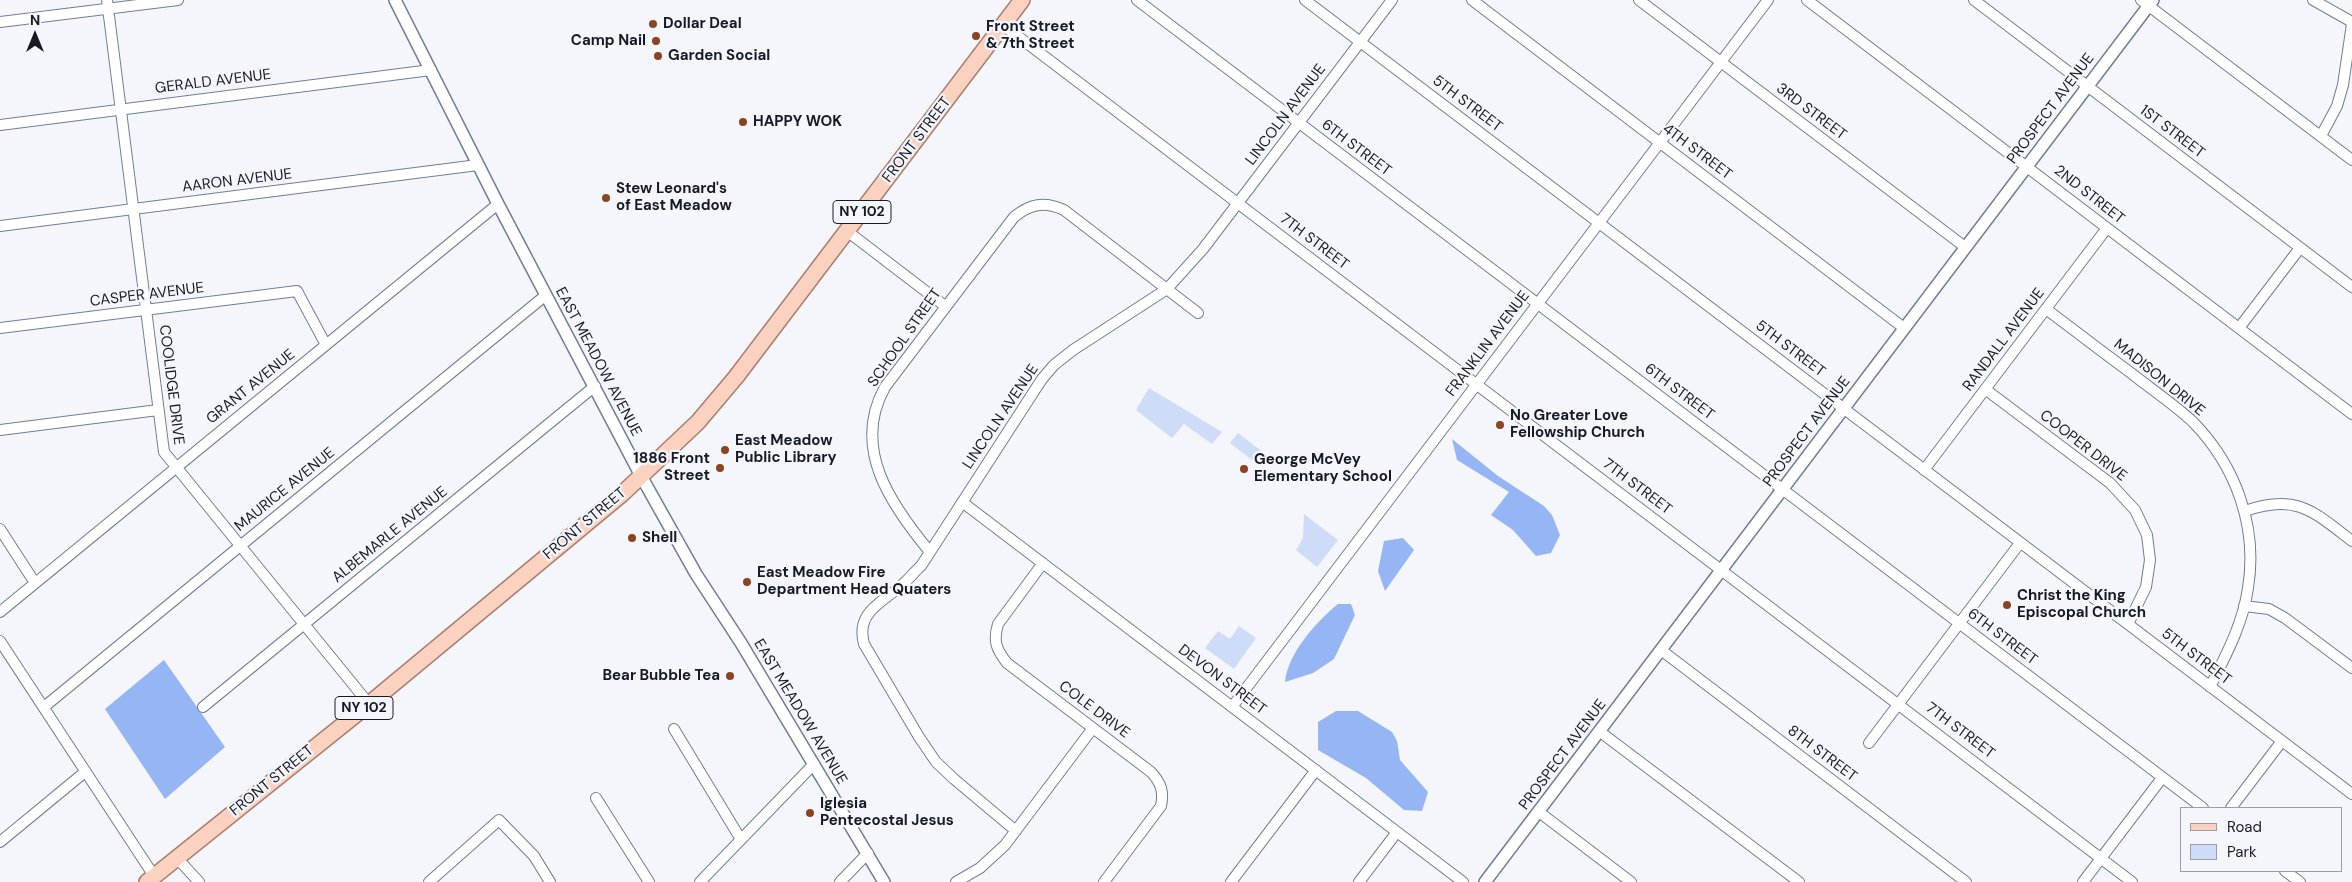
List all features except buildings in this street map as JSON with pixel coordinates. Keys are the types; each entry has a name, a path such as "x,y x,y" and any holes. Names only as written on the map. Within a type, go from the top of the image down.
{"main road":[{"name":"FRONT STREET","path":"151,879 369,704 641,476 698,422 736,377 1022,0"}],"street":[{"path":"0,22 108,4 178,0"},
{"name":"EAST MEADOW AVENUE","path":"395,0 478,166 641,476 696,574 741,643 884,882"},
{"name":"6TH STREET","path":"1137,0 2202,807"},
{"name":"5TH STREET","path":"1305,0 2352,794"},
{"name":"LINCOLN AVENUE","path":"1016,831 936,762 864,644 861,634 863,621 870,610 904,583 930,552 1042,380 1054,365 1073,350 1167,290 1203,249 1392,0"},
{"name":"4TH STREET","path":"1472,0 1904,328"},
{"name":"3RD STREET","path":"1639,0 1965,247"},
{"name":"FRANKLIN AVENUE","path":"1232,706 1768,0"},
{"name":"2ND STREET","path":"1807,0 2352,414"},
{"name":"1ST STREET","path":"1974,0 2352,287"},
{"path":"2313,0 2352,23 2339,99 2321,136"},
{"path":"2147,2 2352,160"},
{"name":"PROSPECT AVENUE","path":"1484,882 1539,812 2027,166 2147,2"},
{"name":"COOLIDGE DRIVE","path":"108,4 164,452 175,468 369,704"},
{"name":"7TH STREET","path":"1003,25 2132,882"},
{"name":"GERALD AVENUE","path":"0,125 430,70"},
{"name":"AARON AVENUE","path":"0,226 478,166"},
{"name":"GRANT AVENUE","path":"0,612 498,204"},
{"name":"SCHOOL STREET","path":"930,552 907,524 880,479 874,460 872,434 875,411 885,387 1002,231 1024,208 1039,204 1053,205 1064,210 1167,290"},
{"name":"RANDALL AVENUE","path":"1924,470 2107,228"},
{"path":"847,231 945,306"},
{"path":"2239,328 2300,248"},
{"path":"1167,290 1198,313"},
{"name":"CASPER AVENUE","path":"0,328 297,291 326,345"},
{"name":"MAURICE AVENUE","path":"44,707 546,295"},
{"name":"MADISON DRIVE","path":"2046,309 2192,421 2222,459 2245,511 2251,559 2248,589 2236,632 2210,687"},
{"name":"ALBEMARLE AVENUE","path":"203,707 595,386"},
{"name":"COOPER DRIVE","path":"1985,389 2110,484 2135,510 2147,536 2150,560 2146,587 2128,624"},
{"path":"0,430 158,410"},
{"name":"DEVON STREET","path":"962,502 1463,882"},
{"path":"2245,511 2272,503 2285,503 2305,508 2352,540"},
{"path":"0,530 35,583"},
{"path":"1869,743 2020,543"},
{"name":"COLE DRIVE","path":"1043,564 998,624 995,635 996,647 1007,663 1151,772 1162,787 1164,794 1161,806 1104,882"},
{"path":"2244,606 2269,609 2286,618 2352,668"},
{"path":"0,641 44,707 151,879"},
{"name":"8TH STREET","path":"1661,650 1966,882"},
{"path":"956,882 980,868 1005,845 1093,728"},
{"path":"674,729 740,838"},
{"path":"1599,731 1799,882"},
{"path":"2232,807 2282,741"},
{"path":"700,882 740,838 814,764"},
{"path":"1231,882 1316,770"},
{"path":"1,837 85,772"},
{"path":"2084,882 2162,778"},
{"path":"596,798 649,882"},
{"path":"1539,812 1631,882"},
{"path":"429,882 499,820 534,856 550,882"},
{"path":"1359,882 1397,832"},
{"path":"840,882 868,853"},
{"path":"177,858 199,882"},
{"path":"2287,872 2300,882"}],"green space":[{"path":"1149,388 1222,432 1212,444 1184,424 1172,438 1136,410"},
{"path":"1238,433 1264,453 1256,463 1230,443"},
{"path":"1304,514 1338,540 1317,567 1296,550 1303,538"},
{"path":"1239,626 1256,638 1234,669 1205,648 1218,631 1230,639"}],"shaded area":[{"path":"1452,439 1498,476 1544,506 1552,515 1560,535 1551,553 1536,556 1513,530 1491,515 1509,492 1457,460"},
{"path":"1403,538 1414,550 1385,591 1378,571 1384,541"},
{"path":"1338,604 1351,604 1355,615 1334,659 1313,673 1285,682 1291,660 1297,649 1312,629"},
{"path":"164,660 225,747 165,799 105,709"},
{"path":"1336,711 1358,711 1392,732 1397,741 1400,760 1428,792 1422,811 1404,810 1366,778 1318,750 1318,722"}],"place":[{"name":"Dollar Deal","path":"653,24"},
{"name":"Front Street & 7th Street","path":"976,36"},
{"name":"Camp Nail","path":"656,41"},
{"name":"Garden Social","path":"658,56"},
{"name":"HAPPY WOK","path":"743,122"},
{"name":"Stew Leonard's of East Meadow","path":"606,198"},
{"name":"No Greater Love Fellowship Church","path":"1500,425"},
{"name":"East Meadow Public Library","path":"725,450"},
{"name":"1886 Front Street","path":"720,468"},
{"name":"George McVey Elementary School","path":"1244,469"},
{"name":"Shell","path":"632,538"},
{"name":"East Meadow Fire Department Head Quaters","path":"747,582"},
{"name":"Christ the King Episcopal Church","path":"2007,605"},
{"name":"Bear Bubble Tea","path":"730,676"},
{"name":"Iglesia Pentecostal Jesus","path":"810,813"}]}
